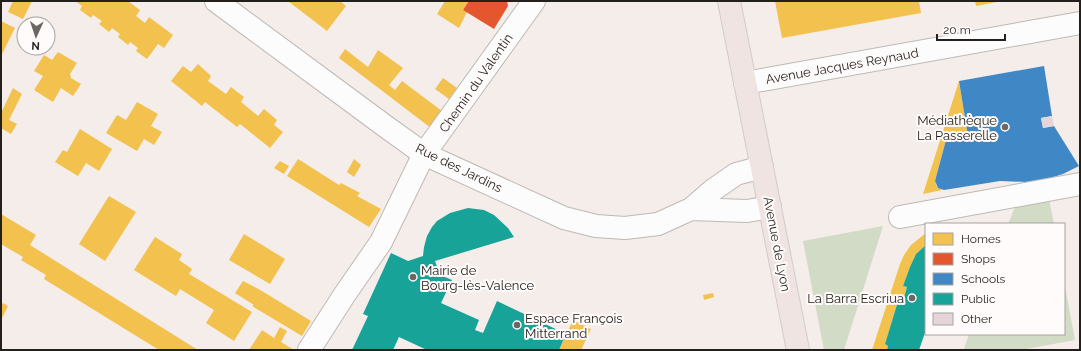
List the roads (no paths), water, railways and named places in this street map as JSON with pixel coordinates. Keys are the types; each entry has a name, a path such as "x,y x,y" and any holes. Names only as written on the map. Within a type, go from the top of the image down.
{"main road":[{"path":"730,1 745,83"},
{"name":"Avenue de Lyon","path":"745,83 798,350"}],"street":[{"name":"Rue des Jardins","path":"216,1 378,122 424,154 564,218 596,226 625,228 658,224 691,209 713,190 736,174 762,167"},
{"name":"Chemin du Valentin","path":"309,350 344,294 381,242 424,154 534,1"},
{"name":"Avenue Jacques Reynaud","path":"745,83 1080,23"},
{"path":"900,217 1080,184"},
{"name":"Rue des Jardins","path":"691,209 747,211 770,207"}],"place":[{"name":"Médiathèque La Passerelle","path":"1005,127"},
{"name":"Mairie de Bourg-lès-Valence","path":"413,277"},
{"name":"La Barra Escriua","path":"912,298"},
{"name":"Espace François Mitterrand","path":"517,325"}]}
